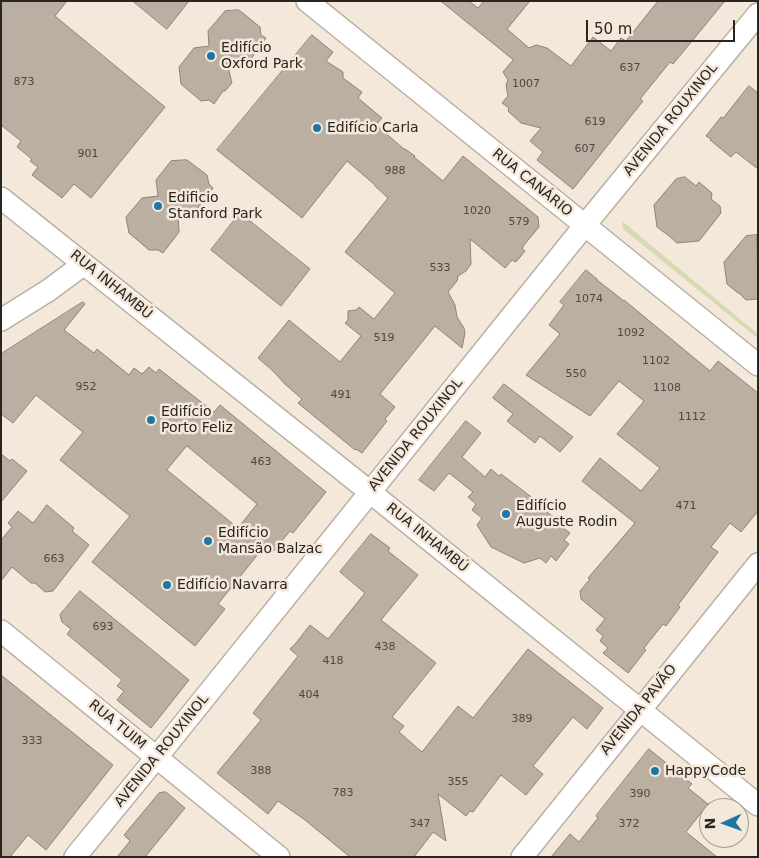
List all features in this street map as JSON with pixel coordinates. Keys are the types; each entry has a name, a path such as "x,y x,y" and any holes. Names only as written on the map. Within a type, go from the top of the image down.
{"street":[{"name":"RUA CANÁRIO","path":"307,1 758,365"},
{"name":"AVENIDA ROUXINOL","path":"75,857 758,14"},
{"name":"RUA INHAMBÚ","path":"1,198 758,805"},
{"path":"1,320 49,290 84,264"},
{"name":"AVENIDA PAVÃO","path":"522,857 758,564"},
{"name":"RUA TUIM","path":"1,631 279,857"}],"green space":[{"path":"622,221 758,335 756,337 623,229"}],"building":[{"path":"1,1 67,1 55,16 165,107 91,198 74,184 62,198 32,175 38,167 30,161 32,159 17,147 21,141 1,125"},
{"path":"133,1 189,1 167,29"},
{"path":"441,1 469,1 478,8 484,1 530,1 507,29 529,48 536,45 547,48 571,66 593,37 611,51 621,38 626,41 658,1 725,1 673,64 670,62 640,99 643,101 573,189 537,160 543,152 530,141 541,128 521,123 508,111 509,108 502,103 508,96 506,85 508,80 503,72 513,60"},
{"name":"Edifício Oxford Park","path":"239,10 260,27 261,35 266,38 251,59 227,63 232,83 223,91 214,104 209,100 201,101 181,84 179,67 194,48 209,46 208,31 225,11"},
{"path":"312,35 333,52 326,61 343,72 343,78 362,92 358,98 382,118 376,125 443,181 463,156 538,217 539,227 524,245 522,249 525,251 516,262 512,260 505,268 470,239 471,264 466,271 458,276 457,281 448,292 455,305 457,317 464,328 462,348 435,326 380,394 395,407 385,419 387,421 362,453 355,450 298,403 302,399 258,358 289,320 340,362 361,336 345,323 348,320 348,311 356,310 359,307 374,319 395,293 345,252 388,198 347,161 302,218 217,150"},
{"path":"749,86 758,93 758,169 736,152 731,157 706,136"},
{"name":"Edificio Stanford Park","path":"187,160 207,175 209,184 213,188 198,208 178,212 179,232 163,253 158,250 149,250 129,233 126,217 142,198 158,196 156,180 171,161"},
{"path":"685,177 696,186 699,182 712,193 711,199 720,206 721,213 699,241 677,243 657,227 654,205 676,179"},
{"path":"240,213 310,269 281,306 211,250"},
{"path":"757,235 758,299 746,300 727,284 724,262 746,236"},
{"path":"586,270 710,371 718,361 758,393 758,511 741,532 730,523 711,547 718,552 678,605 680,607 666,626 663,624 644,648 646,650 628,673 603,653 608,648 600,641 603,636 596,630 605,619 581,599 580,591 590,579 588,578 635,523 582,481 600,458 641,491 660,468 617,434 644,401 619,381 590,416 526,375 560,334 549,325 564,305 560,302"},
{"path":"83,302 85,304 64,330 94,353 97,349 129,375 134,368 142,374 149,367 156,373 159,369 214,412 220,405 326,492 293,533 290,531 271,554 263,548 218,604 225,609 195,646 92,562 130,516 60,460 83,432 36,395 13,423 1,414 1,354","holes":["187,446 257,504 238,528 167,470"]},
{"path":"504,384 573,437 560,452 540,436 535,443 507,421 513,414 493,398"},
{"path":"466,421 481,433 462,457 485,477 491,469 499,476 501,474 542,505 540,507 563,524 561,526 570,533 564,540 569,544 556,561 551,556 546,563 540,558 524,563 491,547 477,525 482,518 472,510 476,504 468,497 473,492 449,473 434,491 419,480"},
{"path":"1,454 10,461 12,459 27,471 1,502"},
{"path":"47,505 74,528 72,531 89,545 53,591 45,592 12,567 1,581 1,540 12,527 8,523 18,511 33,523"},
{"path":"371,534 390,548 388,551 418,575 381,620 436,663 392,717 404,726 399,732 422,752 458,706 473,718 528,649 603,708 587,729 573,717 533,766 543,774 526,795 501,775 473,812 470,811 466,816 438,794 446,841 433,832 414,857 350,857 305,820 278,801 268,814 217,773 261,720 253,713 298,656 290,649 310,625 328,639 365,593 340,572"},
{"path":"80,591 189,680 151,728 117,700 124,691 117,686 122,680 67,634 71,629 62,622 60,615"},
{"path":"1,675 113,765 46,850 28,835 10,857 1,857"},
{"path":"649,749 692,784 688,788 700,798 699,815 686,832 699,842 699,848 706,848 717,857 551,857 570,834 579,842 598,818 596,816"},
{"path":"166,792 185,808 145,857 117,857 130,841 124,835 159,793"}],"place":[{"name":"Edifício Oxford Park","path":"211,56"},
{"name":"Edifício Carla","path":"317,128"},
{"name":"Edificio Stanford Park","path":"158,206"},
{"name":"Edifício Porto Feliz","path":"151,420"},
{"name":"Edifício Auguste Rodin","path":"506,514"},
{"name":"Edifício Mansão Balzac","path":"208,541"},
{"name":"Edifício Navarra","path":"167,585"},
{"name":"HappyCode","path":"655,771"}]}
